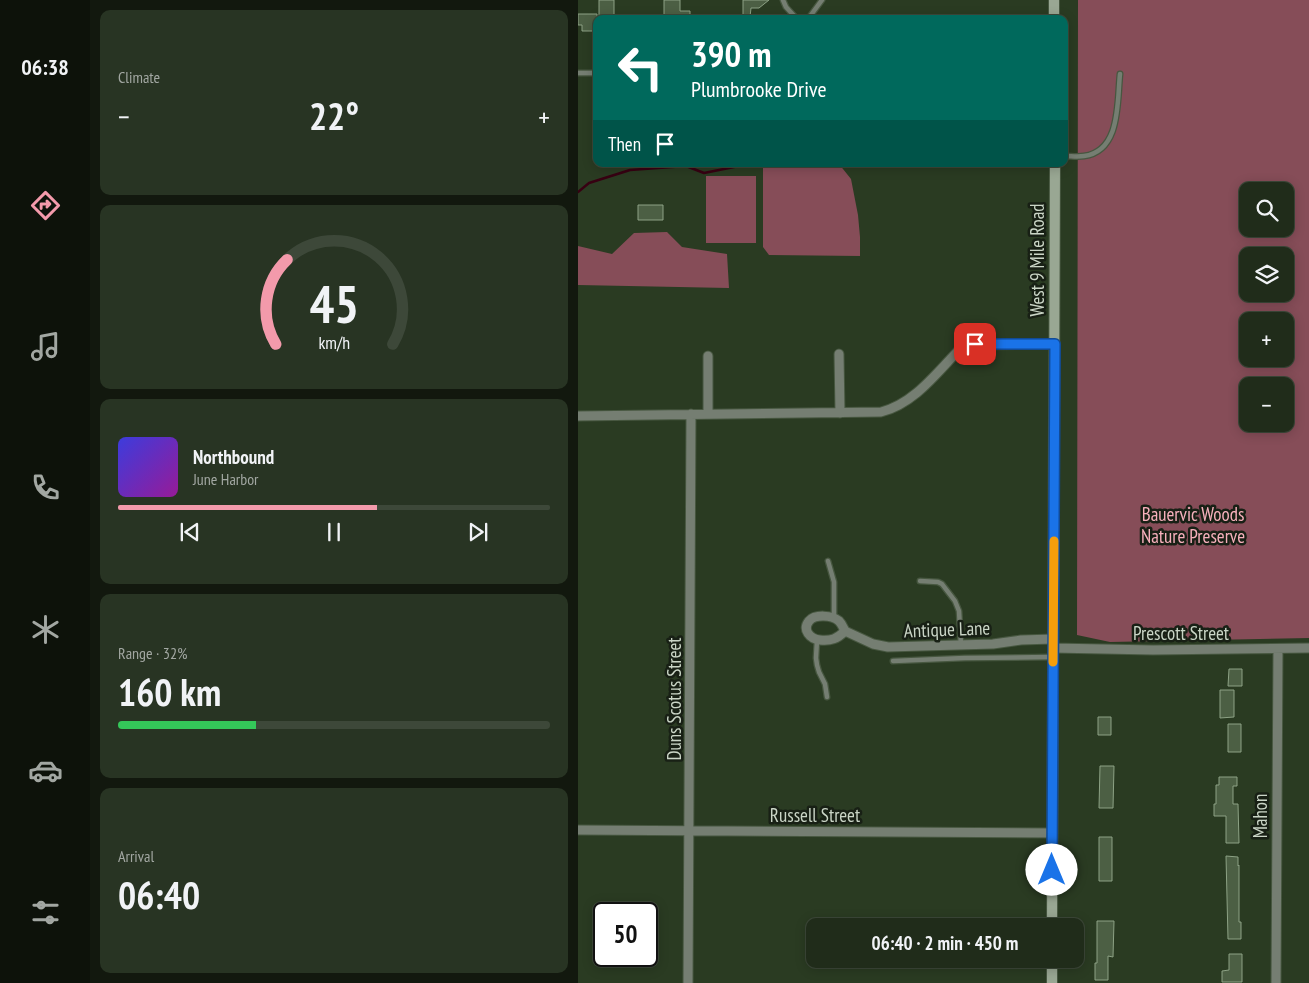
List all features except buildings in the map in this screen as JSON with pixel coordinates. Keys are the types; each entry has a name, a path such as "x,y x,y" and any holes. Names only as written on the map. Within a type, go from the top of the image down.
{"main road":[{"path":"1054,0 1054,15"},
{"name":"West 9 Mile Road","path":"1052,918 1055,167"},
{"path":"1052,968 1052,983"}],"street":[{"path":"578,416 881,412 898,406 912,397 957,352 968,345 1055,344"},
{"path":"839,354 840,413"},
{"path":"708,356 708,414"},
{"name":"Duns Scotus Street","path":"688,983 691,414"},
{"path":"834,618 815,617 810,620 807,627 810,637 816,640 833,640 845,631"},
{"name":"Antique Lane","path":"834,618 842,625 845,631 879,646 993,644 1021,640 1053,648"},
{"name":"Prescott Street","path":"1053,648 1152,650 1310,648"},
{"name":"Mahon","path":"1276,983 1278,648"},
{"name":"Russell Street","path":"578,830 1052,833"}],"lane":[{"path":"783,0 794,15"},
{"path":"811,15 822,0"},
{"path":"578,73 593,73"},
{"path":"1068,156 1084,156 1094,153 1105,145 1116,121 1120,74"},
{"path":"828,561 834,582 834,618"},
{"path":"920,581 942,584 955,601 959,611 961,645"},
{"path":"816,640 817,665 826,684 827,697"},
{"path":"893,661 965,658 1053,648"}],"green space":[{"name":"Bauervic Woods Nature Preserve","path":"1078,0 1309,0 1309,638 1110,642 1077,635"},
{"path":"763,167 841,167 851,179 858,215 860,256 769,255 763,247"},
{"path":"706,176 756,176 756,243 706,243"},
{"path":"667,232 682,247 727,254 729,288 578,285 578,246 612,254 634,233"}],"waterway":[{"path":"578,192 589,183 630,170 672,167"},
{"path":"689,167 704,173 734,167"}],"slow traffic":[{"path":"1053,662 1054,541"}],"route":[{"path":"975,344 1055,344 1052,870"}]}
